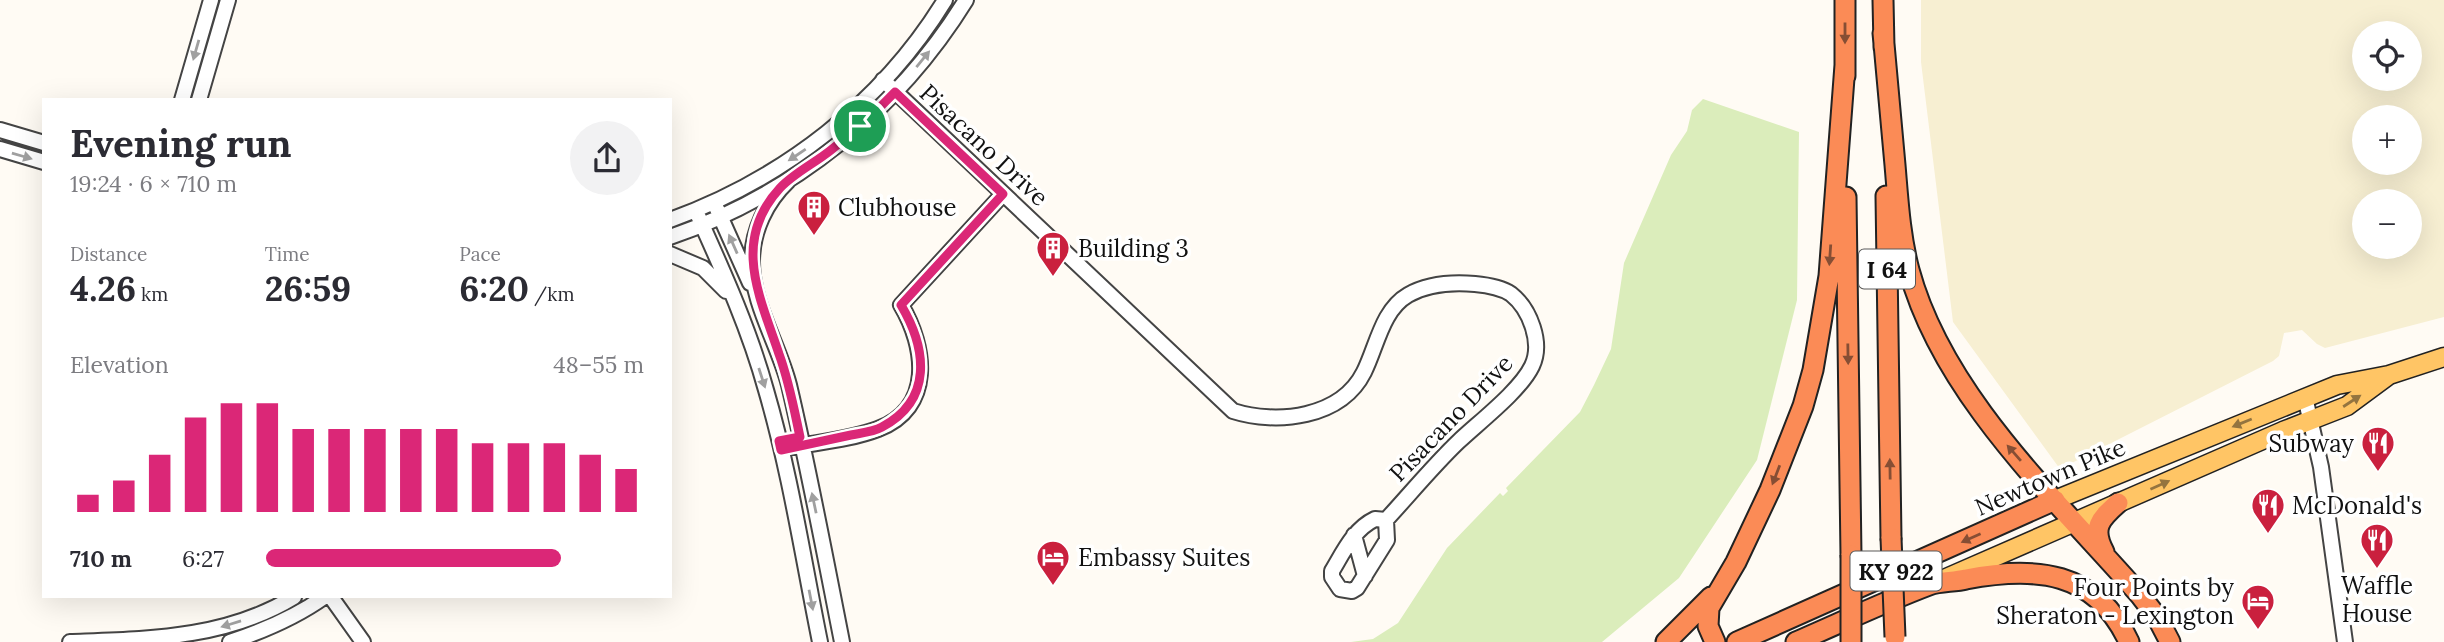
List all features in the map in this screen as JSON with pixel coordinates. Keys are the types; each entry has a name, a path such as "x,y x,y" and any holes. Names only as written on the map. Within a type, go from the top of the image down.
{"highway":[{"name":"I 64","path":"1845,0 1852,642"},
{"name":"I 64","path":"1883,0 1895,640"},
{"path":"1883,33 1900,227 1918,298 1940,349 1959,382 2011,449 2157,617 2170,642"},
{"path":"1715,642 1707,617 1770,490 1803,406 1812,370 1829,276 1844,65"},
{"name":"Newtown Pike","path":"1737,642 2055,500"},
{"path":"2108,559 2097,531 2102,519 2118,503"},
{"path":"1932,584 2018,572 2041,573 2064,579 2101,601 2113,614 2129,642"},
{"name":"Newtown Pike","path":"1796,642 1932,584"},
{"path":"1666,642 1721,585"}],"main road":[{"name":"Newtown Pike","path":"2055,500 2337,384 2389,375 2444,357"},
{"name":"Newtown Pike","path":"1932,584 2347,406 2389,375"}],"street":[{"path":"182,98 211,0"},
{"path":"200,98 228,0"},
{"path":"672,219 714,203 772,171 807,149 837,125 910,50 944,0"},
{"path":"672,236 721,217 788,181 833,149 895,92 930,51 966,0"},
{"name":"Pisacano Drive","path":"883,80 1233,411 1250,416 1294,417 1313,413 1334,403 1348,392 1363,374 1383,324 1406,295 1451,282 1483,285 1510,293 1530,318 1535,336 1532,367 1514,389 1455,445 1386,520"},
{"path":"0,130 42,142"},
{"path":"0,149 42,161"},
{"path":"788,181 763,214 752,250 754,279 788,383 842,642"},
{"path":"780,446 881,428 904,412 915,398 921,378 921,362 917,344 901,305 1003,194"},
{"path":"714,203 770,329"},
{"path":"696,211 740,314 766,388 820,642"},
{"path":"672,255 693,262 715,278 740,314"},
{"path":"2305,397 2322,474 2345,642"},
{"path":"1375,519 1386,520 1387,540 1357,588 1352,591 1340,589 1332,577 1332,570 1354,535 1364,524 1375,519"},
{"path":"1354,535 1365,576"},
{"path":"70,642 194,634 246,620 292,598"},
{"path":"230,642 298,614 322,598"},
{"path":"332,598 363,642"}],"shaded area":[{"path":"1921,0 2444,0 2444,317 2325,348 2302,330 2284,333 2279,356 2273,361 2060,469 1953,322 1921,62"}],"green space":[{"path":"1703,99 1799,132 1797,300 1757,460 1679,578 1602,642 1351,642 1373,639 1398,623 1447,548 1500,493 1503,496 1508,491 1506,488 1580,412 1611,349 1624,263 1671,155 1687,131 1692,110"}],"place":[{"name":"Clubhouse","path":"814,237"},
{"name":"Building 3","path":"1053,278"},
{"name":"Subway","path":"2378,473"},
{"name":"McDonald's","path":"2268,535"},
{"name":"Waffle House","path":"2377,570"},
{"name":"Embassy Suites","path":"1053,587"},
{"name":"Four Points by Sheraton - Lexington","path":"2258,631"}],"route":[{"path":"895,92 1003,194 901,305 912,329 921,362 921,378 915,398 904,412 881,428 781,450 779,441 800,437 788,383 754,279 752,250 756,232 763,214 780,189 860,126 895,92"}]}
